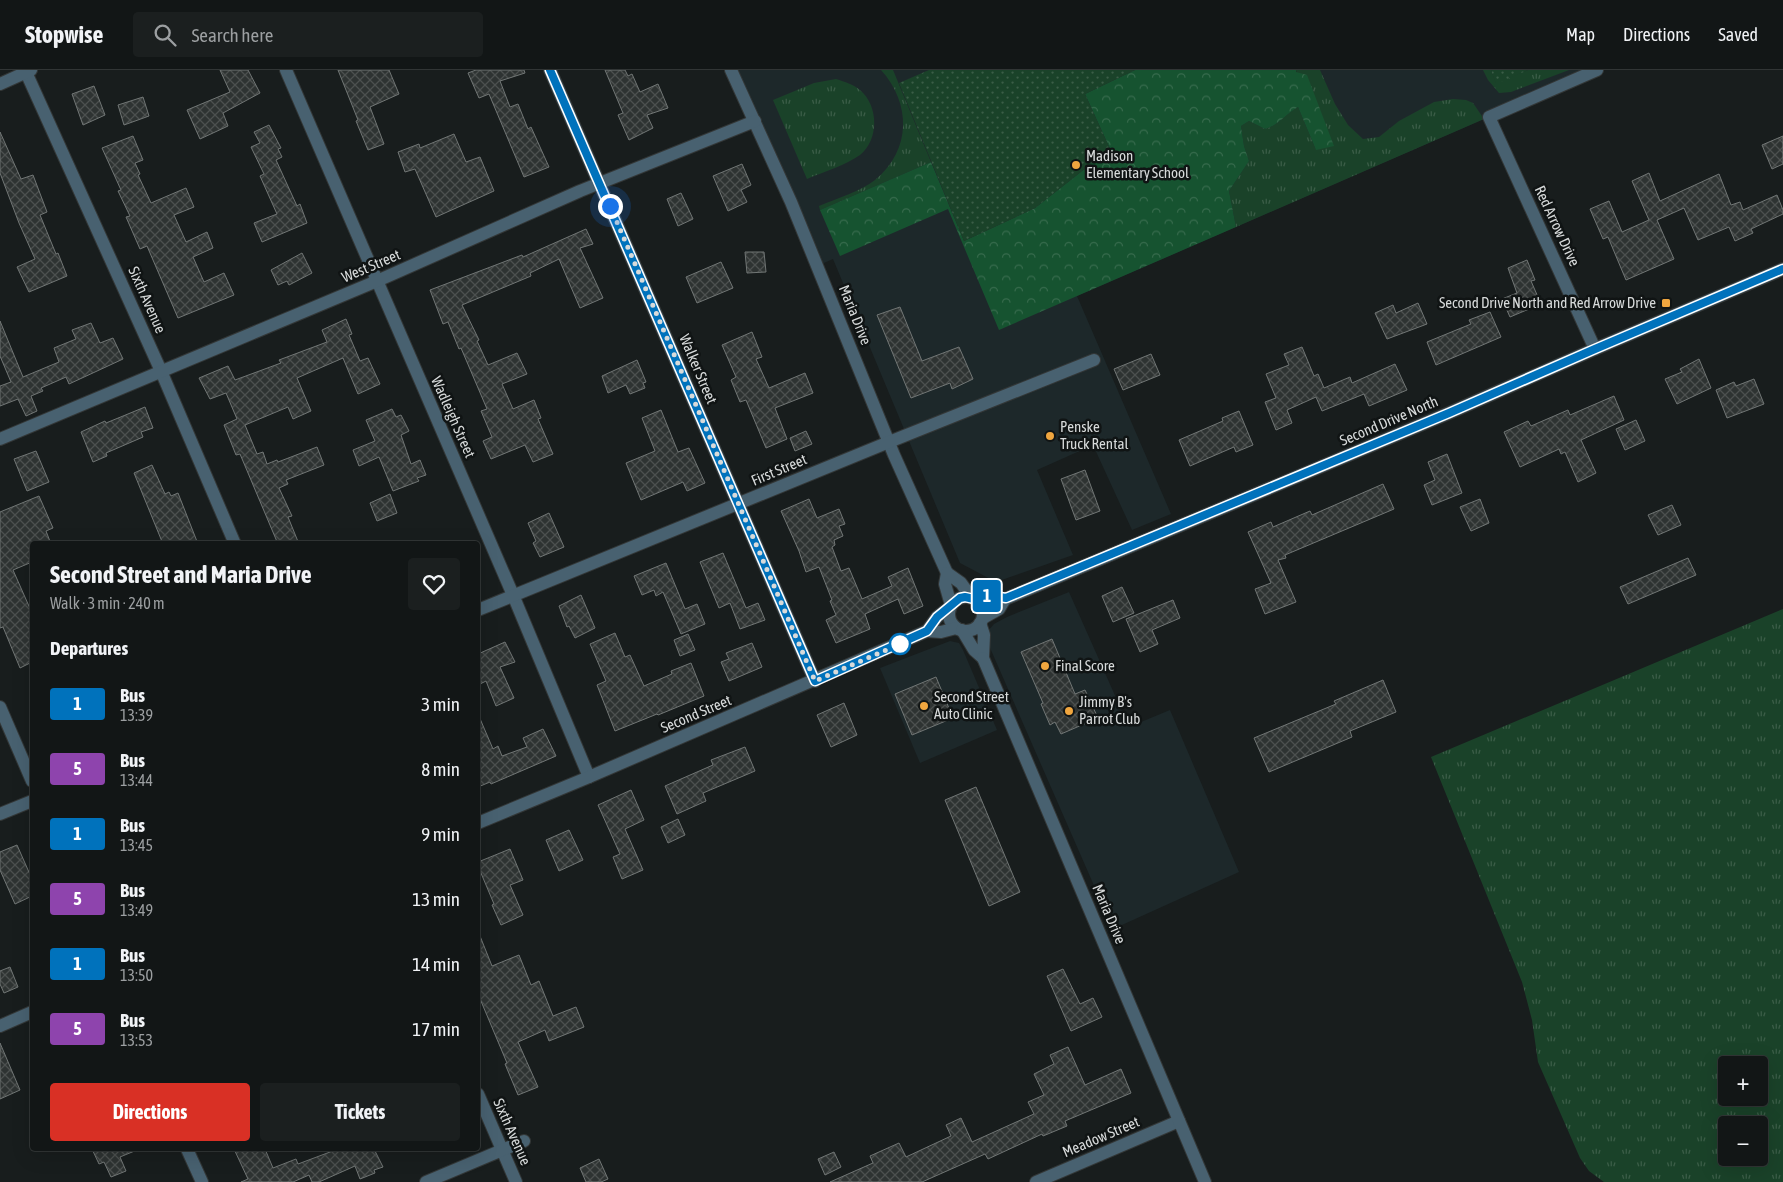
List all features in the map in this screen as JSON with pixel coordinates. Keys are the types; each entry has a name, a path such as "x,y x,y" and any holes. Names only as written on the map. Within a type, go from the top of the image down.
{"street":[{"name":"Wadleigh Street","path":"286,70 513,595 589,778"},
{"name":"Walker Street","path":"550,70 740,504 815,681"},
{"name":"Maria Drive","path":"731,70 791,202 889,442 947,573"},
{"name":"Red Arrow Drive","path":"1595,349 1490,117 1597,70"},
{"path":"0,84 27,71"},
{"name":"Sixth Avenue","path":"27,71 235,541"},
{"name":"West Street","path":"0,439 377,281 600,183 755,121"},
{"name":"Second Drive North","path":"1006,598 1457,410 1783,269"},
{"name":"First Street","path":"480,609 1094,360"},
{"path":"947,573 961,583 972,598 980,604 985,647 983,658 950,621 951,606 945,584 947,573"},
{"path":"993,596 1006,598 999,609 982,621 975,629 970,631 959,629 941,632 927,631 937,617 960,598 993,596"},
{"name":"Second Street","path":"480,822 589,778 927,631"},
{"name":"Maria Drive","path":"983,658 1205,1182"},
{"path":"0,708 28,758"},
{"path":"0,814 30,802"},
{"path":"0,1026 30,1013"},
{"name":"Sixth Avenue","path":"480,1099 516,1182"},
{"name":"Meadow Street","path":"1036,1182 1179,1121"},
{"path":"426,1182 524,1141"},
{"path":"189,1151 202,1182"}],"shaded area":[{"name":"Madison Elementary School","path":"731,70 1597,70 1077,296 1171,514 1132,530 1093,445 1037,470 1073,555 996,582 960,563 833,259 817,266"},
{"path":"1069,592 1129,727 1170,710 1239,872 1113,929 987,641 987,632 994,624"},
{"path":"950,641 959,643 963,650 997,730 920,763 880,668"}],"green space":[{"path":"881,70 893,70 931,162 820,210 819,206 856,191 875,180 896,155 901,141 902,111 891,83"},
{"path":"929,70 1135,70 1085,94 1110,149 1035,208 964,241 899,83"},
{"path":"1135,70 1296,70 1296,72 1307,75 1334,146 1316,150 1298,107 1274,125 1265,129 1249,121 1241,126 1244,146 1249,161 1229,191 1236,227 999,330 948,209 840,256 820,210 931,162 964,241 1035,208 1110,149 1085,94"},
{"path":"1296,70 1320,70 1335,104 1348,125 1363,139 1379,137 1399,121 1434,102 1453,99 1466,100 1473,103 1484,119 1236,227 1229,191 1249,161 1244,146 1241,126 1249,121 1265,129 1274,125 1298,107 1316,150"},
{"path":"1483,70 1491,70 1496,83 1528,70 1569,70 1511,92 1499,93 1488,80"},
{"path":"1491,70 1528,70 1496,84"},
{"path":"836,79 855,86 871,105 874,123 871,141 866,149 854,159 807,179 773,100 814,83"},
{"path":"1783,609 1783,1182 1604,1182 1589,1171 1580,1158 1538,1062 1532,1020 1522,982 1431,757"}],"building":[{"path":"220,70 248,70 260,93 223,113 228,126 200,139 187,110 230,92"},
{"path":"338,70 389,70 399,94 370,107 384,144 368,150"},
{"path":"476,70 524,70 525,73 500,81 510,107 518,104 528,129 531,127 549,167 524,177 489,94 479,98 468,73"},
{"path":"605,70 625,70 628,76 632,74 640,92 658,84 668,108 647,115 653,128 629,140 618,115 623,113"},
{"path":"94,86 105,115 83,125 72,94"},
{"path":"143,97 149,116 124,125 118,105"},
{"path":"269,125 281,148 278,149 282,157 276,160 297,206 300,204 307,223 262,242 254,223 277,214 260,176 264,174 251,147 260,143 254,132"},
{"path":"0,132 21,179 33,175 47,212 40,215 67,276 29,292 17,267 35,259 0,173"},
{"path":"454,134 466,162 480,157 494,191 436,217 415,169 405,172 398,152 419,144 420,148"},
{"path":"133,136 143,160 135,163 140,174 138,175 151,203 186,188 194,207 174,215 186,242 207,232 213,248 193,257 204,282 224,273 234,295 178,318 147,246 140,249 126,217 130,216 118,191 121,190 102,148"},
{"path":"1783,136 1783,164 1772,169 1762,145"},
{"path":"742,164 751,185 741,190 747,202 728,211 713,176"},
{"path":"1649,173 1660,201 1719,174 1731,205 1740,202 1743,210 1777,195 1783,214 1751,229 1753,233 1735,241 1729,227 1698,240 1684,208 1657,220 1674,259 1626,280 1608,237 1603,239 1590,209 1609,201 1622,232 1649,220 1632,181"},
{"path":"681,193 693,219 678,226 667,199"},
{"path":"586,229 593,244 580,248 603,298 580,308 559,259 530,273 531,276 462,305 479,340 477,341 488,365 517,353 527,374 502,384 513,409 534,400 541,418 538,419 553,454 533,462 525,445 491,459 483,441 492,437 481,411 487,409 448,322 443,324 430,290 522,255 523,257"},
{"path":"745,252 764,252 766,272 747,273"},
{"path":"302,253 312,273 289,285 287,281 278,285 271,270"},
{"path":"1527,260 1535,280 1531,281 1541,304 1510,317 1502,299 1517,293 1508,268"},
{"path":"721,262 733,288 697,303 686,277"},
{"path":"1418,303 1427,324 1387,339 1375,313 1393,305 1396,313"},
{"path":"900,307 922,361 959,347 973,379 952,389 950,383 911,398 877,315"},
{"path":"1490,312 1501,337 1436,365 1427,342 1471,324 1469,320"},
{"path":"346,319 352,334 349,335 360,361 368,358 380,384 358,394 343,358 297,378 311,411 293,419 288,407 245,425 257,454 263,452 267,464 277,460 278,462 317,447 324,465 286,480 288,484 279,488 292,516 288,517 298,541 277,541 240,454 236,455 224,425 237,419 226,393 210,399 199,378 228,366 235,380 281,363 279,360 327,342 322,330"},
{"path":"0,321 23,377 59,362 54,348 76,339 72,330 91,323 100,343 113,338 123,359 69,384 66,377 41,388 43,391 31,396 37,411 26,416 18,399 0,406 0,386 11,382 0,356"},
{"path":"752,332 762,357 756,359 769,388 805,373 813,393 775,408 787,439 766,448 746,400 740,402 731,380 736,377 722,345"},
{"path":"1302,347 1314,376 1318,374 1324,388 1350,377 1352,383 1395,364 1407,390 1369,406 1364,394 1322,411 1316,397 1287,410 1292,423 1276,430 1265,402 1276,398 1266,374 1289,365 1284,354"},
{"path":"1151,354 1160,375 1123,390 1114,369"},
{"path":"1699,359 1711,388 1677,404 1665,379 1682,372 1680,369"},
{"path":"637,360 646,382 643,383 645,388 630,394 626,385 608,393 602,376"},
{"path":"1754,379 1764,404 1727,418 1716,390 1734,382 1736,386"},
{"path":"1614,396 1624,420 1581,440 1596,473 1578,482 1565,452 1561,454 1559,449 1520,467 1504,432 1528,421 1531,426 1568,410 1570,415"},
{"path":"145,407 153,428 141,432 143,437 106,453 107,456 93,462 81,432 105,421 106,423"},
{"path":"392,409 396,417 401,415 409,431 401,435 411,464 420,460 426,475 417,478 419,481 393,491 379,457 359,466 353,450 375,441 366,420"},
{"path":"661,410 678,452 689,448 705,483 687,491 683,482 641,500 626,463 655,451 642,418"},
{"path":"1239,411 1253,445 1236,452 1234,447 1190,466 1179,440 1223,421 1222,418"},
{"path":"1636,420 1645,441 1625,450 1616,429"},
{"path":"806,431 812,444 795,451 790,438"},
{"path":"36,451 49,482 27,491 14,459"},
{"path":"1447,454 1462,493 1432,505 1424,485 1435,480 1428,462"},
{"path":"152,465 165,494 169,492 171,496 178,493 197,541 162,541 134,473"},
{"path":"1085,470 1100,511 1076,520 1061,479"},
{"path":"1383,484 1394,509 1285,555 1286,558 1278,560 1296,602 1265,614 1255,589 1271,583 1248,532 1271,522 1273,527 1310,511 1312,515"},
{"path":"390,494 397,513 377,521 370,503"},
{"path":"39,496 53,528 46,531 50,541 30,541 30,563 13,570 30,608 30,663 20,668 3,627 0,628 0,512"},
{"path":"809,499 817,518 839,509 845,524 839,526 843,536 834,540 835,545 832,547 841,571 849,568 862,599 892,586 888,577 908,568 923,606 904,614 898,599 865,614 870,629 836,643 826,620 836,615 819,567 806,572 781,511"},
{"path":"1480,499 1489,523 1471,531 1460,507"},
{"path":"1672,505 1681,525 1658,535 1648,515"},
{"path":"549,513 564,547 540,557 533,543 536,541 528,523"},
{"path":"723,553 746,608 758,603 765,620 740,629 730,603 719,608 700,562"},
{"path":"1688,558 1696,575 1628,604 1620,587"},
{"path":"666,563 685,609 697,604 705,624 681,634 663,592 656,596 654,590 642,595 634,576"},
{"path":"1122,587 1134,613 1113,622 1102,596"},
{"path":"581,595 595,628 575,638 569,626 567,627 559,606"},
{"path":"1173,600 1180,618 1152,630 1158,644 1140,652 1126,619"},
{"path":"615,633 625,657 630,655 644,686 672,674 671,671 691,663 704,696 615,731 597,685 606,681 590,644"},
{"path":"688,634 695,650 680,656 674,640"},
{"path":"1052,639 1075,694 1085,690 1098,718 1061,734 1055,722 1050,725 1041,704 1043,703 1021,652"},
{"path":"505,642 515,662 500,667 514,698 496,706 486,681 480,684 480,653"},
{"path":"752,643 762,667 729,681 721,662 729,659 726,653"},
{"name":"Second Street Auto Clinic","path":"936,677 953,718 912,735 895,694"},
{"path":"1383,680 1396,712 1350,731 1352,737 1269,772 1254,738 1336,704 1334,701"},
{"path":"844,703 857,735 831,747 817,715"},
{"path":"480,719 493,749 498,746 502,756 527,747 523,738 543,729 556,756 491,784 490,782 480,786"},
{"path":"745,747 755,771 703,793 706,801 677,814 665,786 713,765 711,760"},
{"path":"976,787 1020,892 989,906 945,800"},
{"path":"631,790 644,820 625,829 643,870 622,879 613,857 620,854 598,805"},
{"path":"678,819 685,835 668,843 661,827"},
{"path":"569,830 583,860 559,871 546,840"},
{"path":"17,845 30,874 30,897 15,904 0,870 0,852"},
{"path":"510,849 523,880 510,885 523,915 501,925 480,871 480,861"},
{"path":"480,936 492,966 519,955 531,985 539,981 553,1016 576,1007 584,1027 549,1041 545,1030 518,1042 538,1087 518,1095 505,1064 507,1063 480,999"},
{"path":"10,967 18,987 4,993 0,984 0,971"},
{"path":"1063,969 1080,1004 1093,998 1102,1017 1071,1031 1047,976"},
{"path":"0,1043 20,1090 0,1099"},
{"path":"1068,1047 1085,1085 1121,1069 1131,1093 1065,1121 1067,1126 1043,1136 1042,1134 988,1159 985,1154 922,1182 830,1182 873,1163 870,1156 899,1143 906,1157 951,1136 946,1125 961,1118 972,1142 1034,1114 1028,1102 1044,1095 1034,1074 1054,1064 1050,1055"},
{"path":"93,1151 135,1151 120,1157 126,1171 111,1177 104,1162 99,1164"},
{"path":"235,1151 266,1151 273,1168 296,1159 298,1164 333,1151 375,1151 383,1167 374,1170 375,1173 360,1179 355,1166 319,1182 312,1182 309,1175 293,1182 241,1182 248,1179"},
{"path":"834,1152 841,1167 825,1175 818,1159"},
{"path":"599,1159 608,1179 601,1182 586,1182 580,1168"}],"bus line":[{"name":"1","path":"550,70 740,504 815,681 927,631 937,617 960,598 971,597 974,599 993,596 1006,598 1449,413 1783,269"}],"place":[{"name":"Madison Elementary School","path":"1076,165"},
{"name":"Second Drive North and Red Arrow Drive","path":"1666,303"},
{"name":"Penske Truck Rental","path":"1050,436"},
{"name":"Final Score","path":"1045,666"},
{"name":"Second Street Auto Clinic","path":"924,706"},
{"name":"Jimmy B's Parrot Club","path":"1069,711"}],"route":[{"path":"610,206 815,681 900,644"}]}
